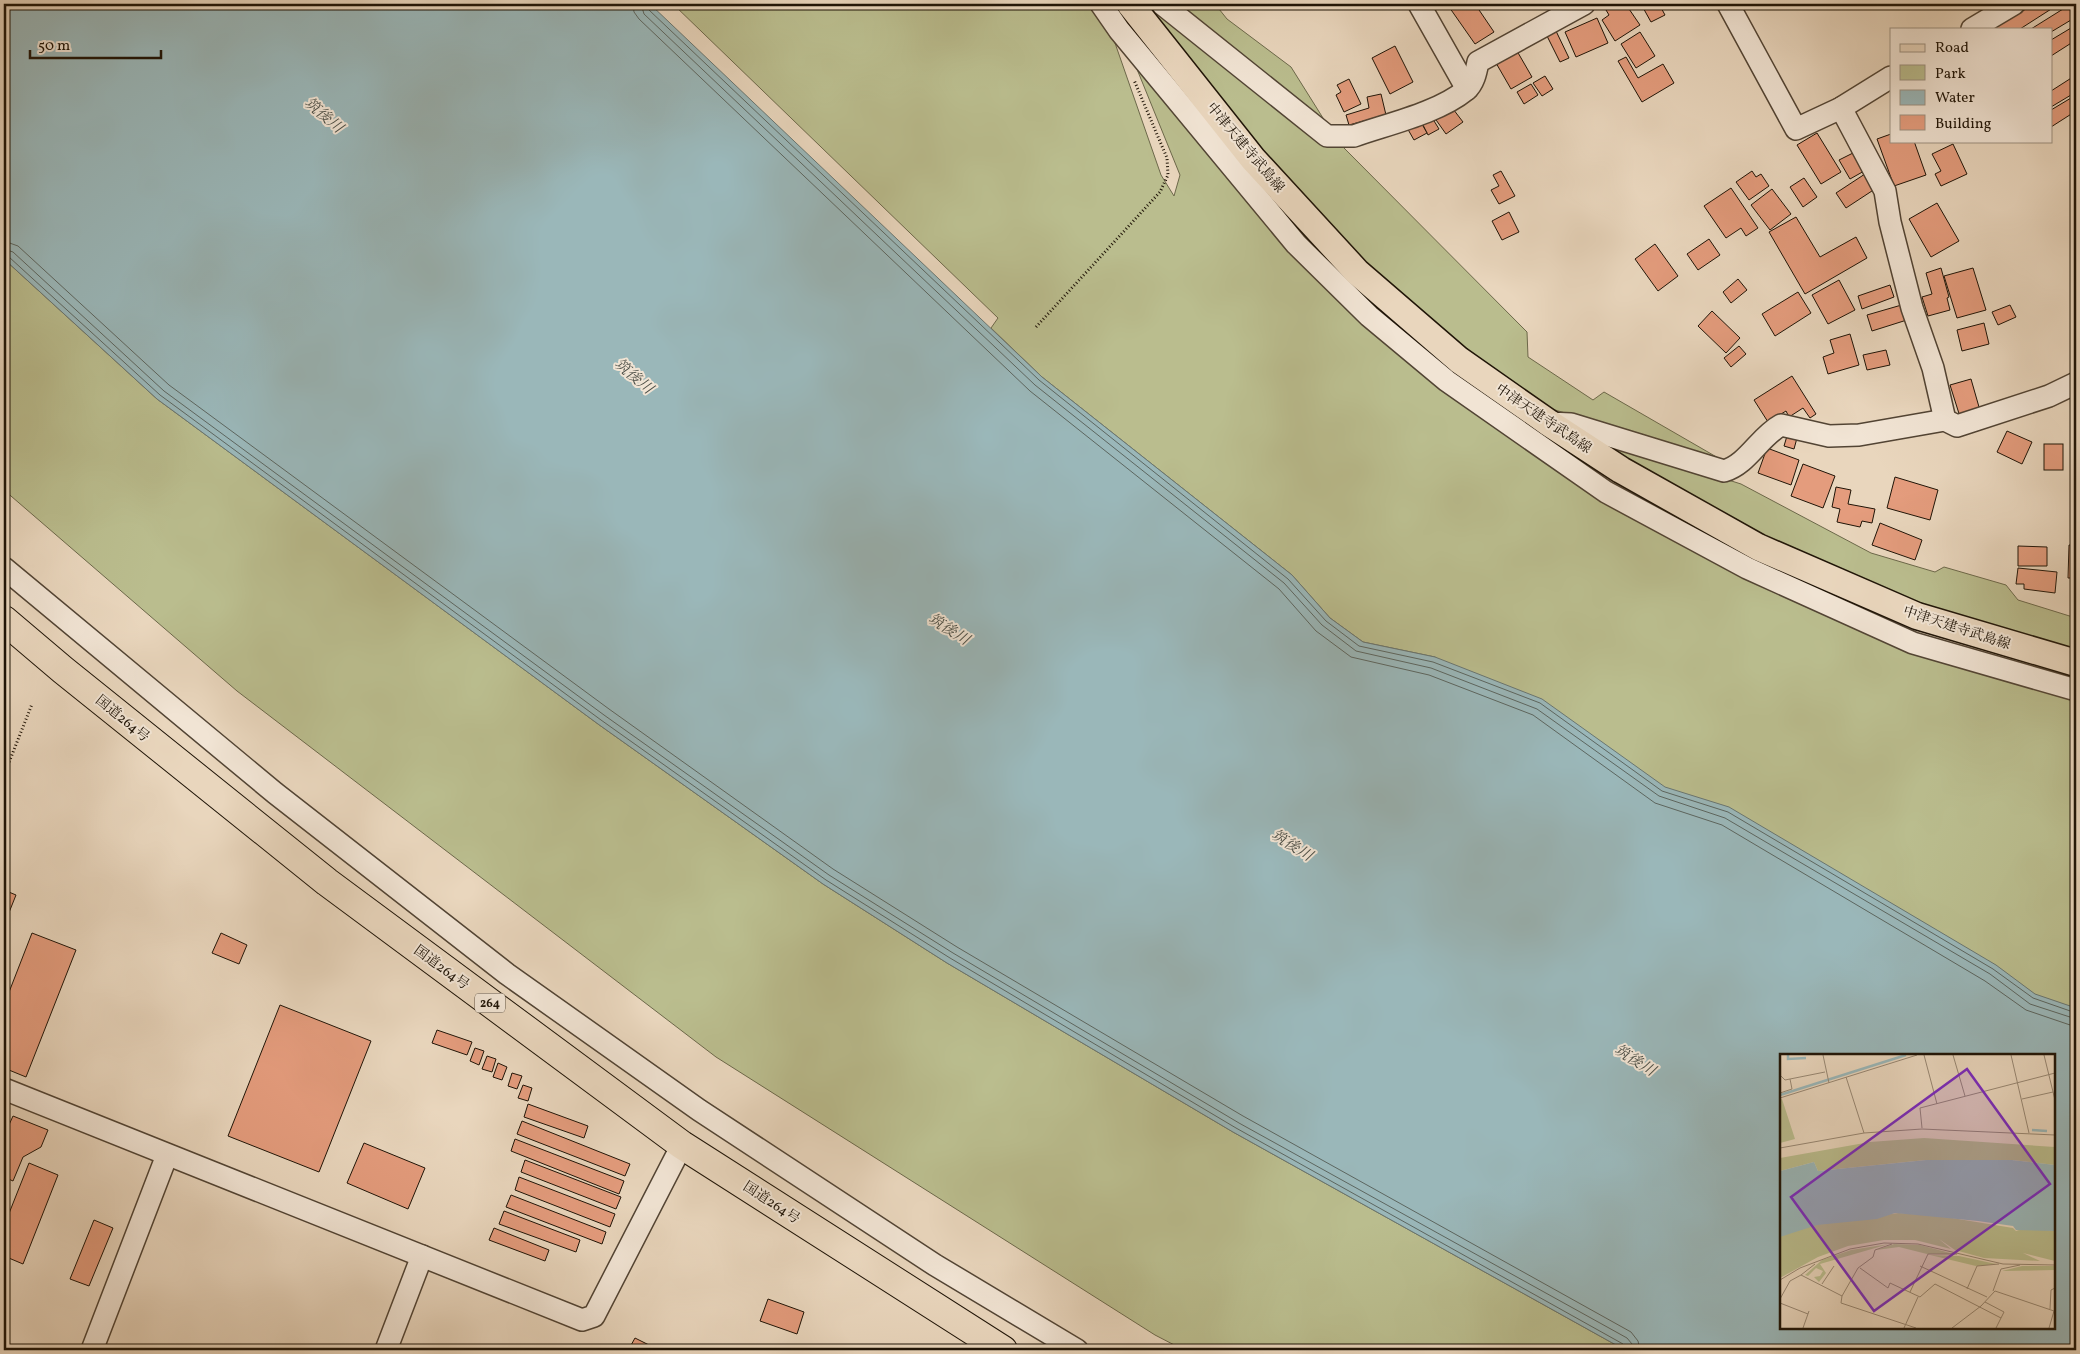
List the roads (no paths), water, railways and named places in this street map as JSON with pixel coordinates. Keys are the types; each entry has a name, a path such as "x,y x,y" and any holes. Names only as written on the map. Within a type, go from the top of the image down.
{"highway":[{"name":"国道264号","path":"4,620 63,670 327,882 682,1145 1003,1350"}],"main road":[{"name":"中津天建寺武島線","path":"1130,4 1253,159 1357,272 1459,360 1549,423 1621,470 1758,547 1917,616 2076,663"}],"street":[{"path":"1101,4 1126,38 1296,244 1369,316 1447,381 1606,492 1748,568 1912,643 2076,690"},
{"path":"1162,4 1327,136 1354,136 1443,104 1466,89 1475,78 1478,62 1584,4"},
{"path":"1419,4 1466,89"},
{"path":"1728,4 1796,129 1841,108 1890,78"},
{"path":"1974,28 2014,4"},
{"path":"1841,108 1885,191 1890,222 1912,308 1933,368 1946,420"},
{"path":"1549,423 1571,424 1724,472 1736,468 1769,431 1782,425 1829,436 1859,435 1946,420 1957,426 2049,396 2076,383"},
{"path":"4,568 275,794 507,974 716,1121 935,1265 1077,1350"},
{"path":"4,1089 582,1320 594,1316 682,1145"},
{"path":"92,1350 167,1155"},
{"path":"386,1350 422,1256"}],"water":[{"name":"筑後川","path":"4,4 650,4 1042,377 1292,575 1330,618 1363,642 1435,657 1542,699 1665,787 1729,807 1996,965 2035,994 2076,1008 2076,1350 1625,1350 1233,1132 947,963 823,884 598,724 157,399 4,259"}]}
